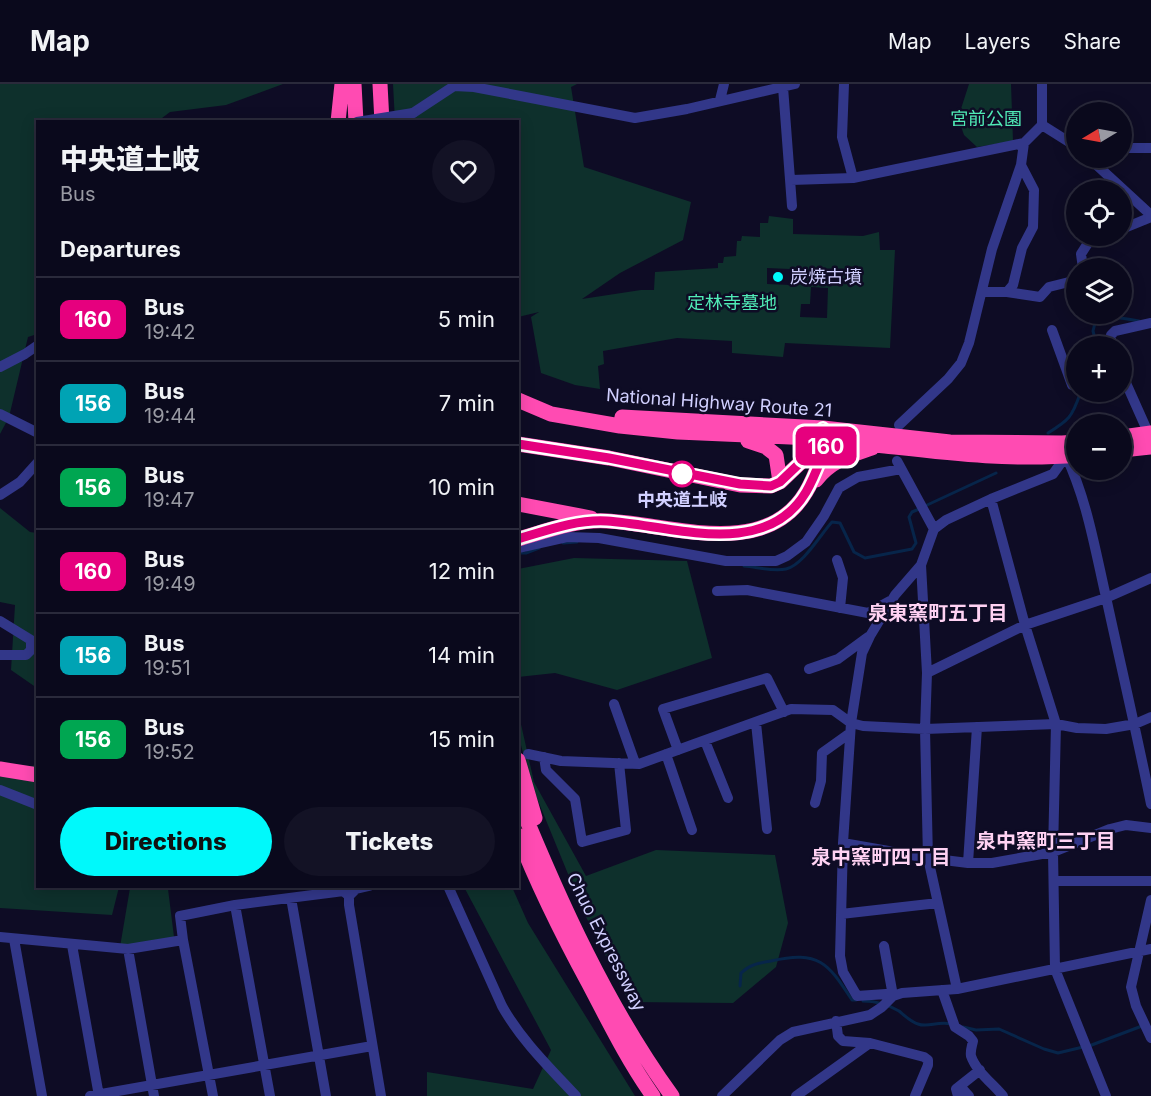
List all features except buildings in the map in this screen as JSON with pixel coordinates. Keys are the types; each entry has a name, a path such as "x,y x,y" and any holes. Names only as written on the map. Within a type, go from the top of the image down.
{"highway":[{"path":"338,120 342,84"},
{"path":"354,84 357,120"},
{"path":"371,84 372,120"},
{"path":"380,84 382,120"},
{"name":"National Highway Route 21","path":"519,400 569,418 620,426 718,434 950,442 1066,442"},
{"name":"National Highway Route 21","path":"539,408 821,436 943,453 1035,457 1066,455"},
{"path":"718,434 766,447 776,455 780,482"},
{"path":"522,446 609,458 740,484 771,486 780,482 801,462 821,436"},
{"path":"806,493 821,436"},
{"path":"1132,438 1150,439"},
{"path":"1132,446 1150,439"},
{"path":"519,504 606,520 723,534 746,533 766,528 779,521 792,510 827,467 881,445"},
{"path":"519,539 574,524 606,520"},
{"path":"523,757 539,833 565,909"},
{"path":"0,769 36,775"},
{"name":"Chuo Expressway","path":"519,801 565,909 628,1026 672,1096"},
{"name":"Chuo Expressway","path":"519,837 580,968 615,1035 653,1096"},
{"path":"519,858 549,916 580,968"}],"street":[{"path":"720,100 724,84"},
{"path":"369,120 413,113 453,85 635,118 687,109 767,87 795,84"},
{"path":"844,84 842,137 853,178"},
{"path":"791,180 853,178 1024,143 1042,125 1042,84"},
{"path":"783,87 792,206"},
{"path":"1042,125 1066,140"},
{"path":"899,425 948,379 961,363 969,343 992,249 1021,165 1024,143"},
{"path":"1132,148 1151,148"},
{"path":"1007,292 1013,285 1022,248 1033,227 1034,190 1021,165"},
{"path":"1100,168 1151,216 1132,225"},
{"path":"982,292 1007,292 1040,297 1049,287 1066,283"},
{"path":"1111,336 1115,331 1151,323"},
{"path":"1052,330 1066,368"},
{"path":"0,367 36,346"},
{"path":"1132,397 1150,439"},
{"path":"0,414 36,432"},
{"path":"888,1001 886,994 857,996 843,972 840,956 843,843 851,728 862,652 892,599 921,565 934,529 946,520 991,499 1053,474 1066,461"},
{"path":"0,495 21,482 36,464"},
{"path":"519,548 567,537 598,538 726,561 776,561 806,542 825,516 839,488 858,477 899,465 934,529"},
{"path":"1077,480 1093,537 1151,804"},
{"path":"991,499 1025,624 1056,724 1053,852 1055,969 1106,1096"},
{"path":"837,560 843,578 840,608"},
{"path":"921,565 927,673 925,729 928,858 957,989"},
{"path":"927,673 1025,624 1106,598 1151,578"},
{"path":"717,591 747,590 868,613 892,599"},
{"path":"0,621 31,640 31,650 26,655 0,655"},
{"path":"808,669 838,659 870,636"},
{"path":"678,750 663,709 767,678 784,712"},
{"path":"614,704 635,764"},
{"path":"523,757 635,764 791,709 833,710 851,728"},
{"path":"815,803 821,781 822,753 851,728 863,726 925,729 1056,724 1077,728 1106,729 1135,724 1151,717"},
{"path":"756,723 766,829"},
{"path":"968,863 977,727"},
{"path":"705,741 728,798"},
{"path":"666,754 692,830"},
{"path":"544,757 546,770 575,799 582,842 626,830 619,763"},
{"path":"0,789 36,805"},
{"path":"843,843 928,858 968,863 992,863 1053,852 1126,825 1151,828"},
{"path":"1055,881 1151,881"},
{"path":"349,896 360,888"},
{"path":"449,888 511,1023 576,1096"},
{"path":"213,1096 180,915 235,905 344,891 349,896 381,1096"},
{"path":"291,898 326,1096"},
{"path":"1150,1035 1131,987 1151,900"},
{"path":"841,914 938,903"},
{"path":"235,905 270,1096"},
{"path":"0,937 128,949 183,940"},
{"path":"14,939 42,1096"},
{"path":"72,945 96,1096 153,1090 209,1074 372,1046"},
{"path":"884,946 888,1001"},
{"path":"128,949 153,1090"},
{"path":"722,1096 780,1040 793,1032 870,1015 902,993 957,989 1151,950"},
{"path":"942,990 955,1027 973,1041 970,1053 980,1070 1003,1096"},
{"path":"836,1021 838,1036 843,1041 870,1043 928,1060 915,1096"},
{"path":"796,1096 870,1043"},
{"path":"969,1096 959,1091 980,1070"}],"green space":[{"path":"0,84 283,84 226,105 170,112 159,120 36,120 36,334 28,337 9,417 0,434"},
{"name":"定林寺墓地","path":"393,84 577,84 571,87 584,167 691,202 683,240 620,273 582,299 654,290 655,272 718,268 718,263 723,263 724,257 736,256 737,241 741,241 742,236 760,237 760,223 768,223 769,216 793,219 793,234 863,236 879,232 880,250 895,250 890,348 785,343 783,357 732,353 732,341 677,338 603,351 604,364 598,366 600,389 575,385 541,373 531,317 539,312 519,317 519,120 395,120","holes":["767,268 790,269 790,285 767,284","811,287 828,288 827,318 800,317 801,304 810,304"]},
{"name":"宮前公園","path":"969,84 1011,84 1013,141 977,147 964,135 958,118"},
{"path":"0,508 30,532 36,533 36,687 11,670 15,605 0,602"},
{"path":"574,558 687,561 712,658 617,690 555,673 519,677 519,569"},
{"path":"519,715 534,782 586,876 656,850 775,855 788,923 776,967 733,1003 629,1002 584,913 532,786 519,738"},
{"path":"36,760 36,888 119,888 112,915 0,908 0,777 35,765"},
{"path":"130,888 168,889 174,937 120,947"},
{"path":"465,888 512,888 528,923 635,1096 427,1096 427,1072 533,1089 551,1050"}],"waterway":[{"path":"1094,336 1095,323 1106,318 1139,321"},
{"path":"1048,433 1069,417 1077,402"},
{"path":"925,506 996,473"},
{"path":"744,566 786,569 805,556 832,522 840,523 854,552 865,558 912,549 916,543 909,517 912,512 919,509"},
{"path":"563,543 577,542"},
{"path":"519,553 539,548"},
{"path":"740,986 741,973 752,966 763,962 801,957 820,962 828,968 852,1000 856,1000"},
{"path":"863,1001 890,1006 913,1022 922,1025 951,1024"},
{"path":"1089,1046 1142,1026"},
{"path":"963,1027 976,1030 999,1029 1058,1053 1083,1047"}],"bus line":[{"name":"160","path":"519,444 609,458 740,484 771,486 780,482 801,462 812,438 823,428 828,442 806,493 792,510 766,528 746,533 723,534 606,520 574,524 519,539"}],"place":[{"name":"炭焼古墳","path":"778,277"},
{"name":"中央道土岐","path":"682,474"}],"district":[{"name":"泉東窯町五丁目","path":"938,613"},
{"name":"泉中窯町三丁目","path":"1046,841"},
{"name":"泉中窯町四丁目","path":"881,857"}]}
